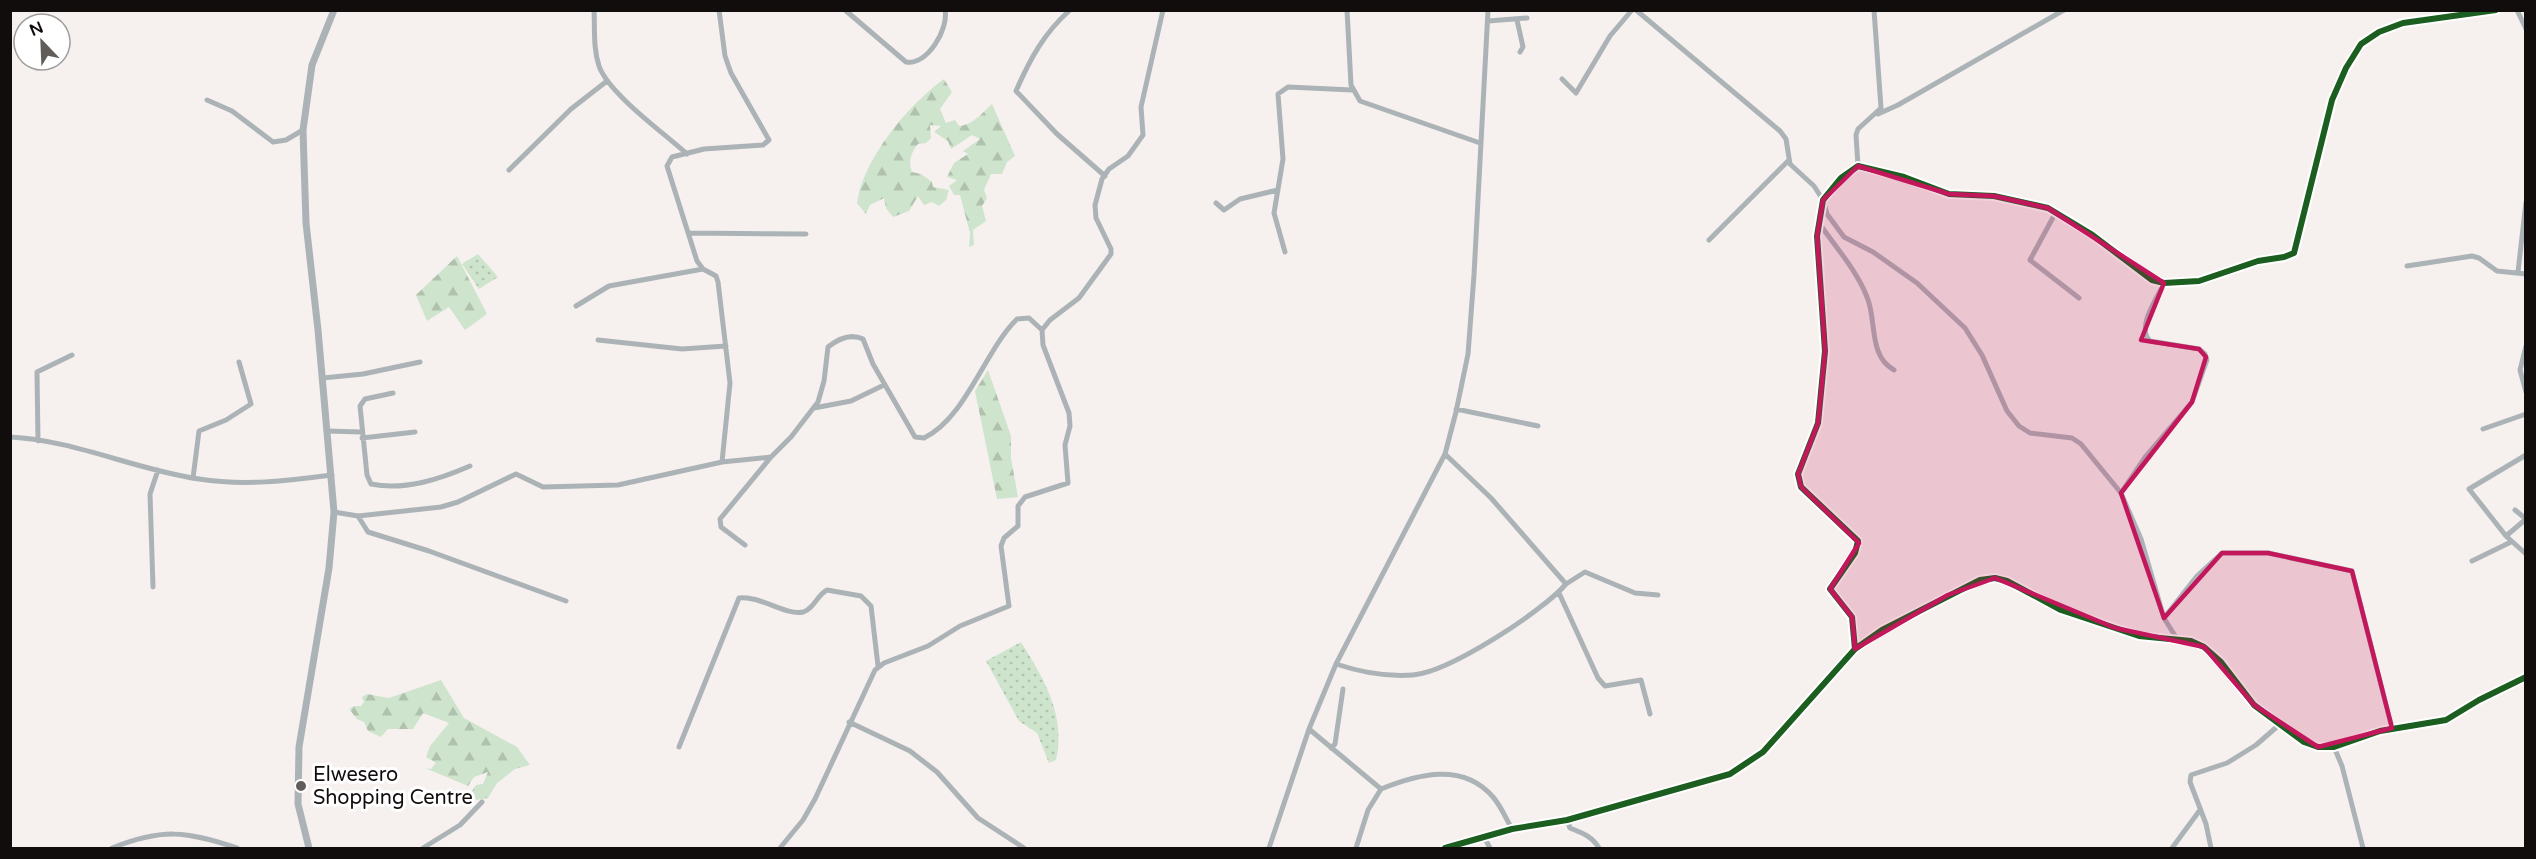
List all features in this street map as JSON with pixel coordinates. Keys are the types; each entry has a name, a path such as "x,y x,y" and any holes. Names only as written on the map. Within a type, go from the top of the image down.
{"street":[{"path":"300,849 309,847 298,804 299,747 329,568 334,512 323,378 306,223 303,129 312,65 334,10"},
{"path":"594,10 598,64 607,81 687,154"},
{"path":"719,10 725,56 731,73 769,140 763,145 704,149 672,158 667,166 697,261 703,269 716,276 718,282 730,383 722,462"},
{"path":"845,10 906,62 912,63 920,60 938,39 947,19 945,10"},
{"path":"1070,10 1050,28 1038,46 1016,91 1104,176"},
{"path":"878,666 928,646 960,626 1009,606 1001,546 1004,538 1018,526 1017,506 1025,497 1065,485 1070,479 1065,446 1070,426 1069,413 1043,345 1042,330 1050,320 1079,298 1111,254 1111,249 1096,218 1095,206 1104,176 1109,169 1128,156 1143,135 1140,107 1163,10"},
{"path":"1347,10 1352,90 1359,101 1369,106 1398,112 1480,143"},
{"path":"1269,849 1309,729 1336,664 1445,454 1468,354 1488,10"},
{"path":"1563,79 1576,93 1610,36 1634,10 1780,131 1786,139 1789,160 1822,200 1827,214 1844,237 1873,252 1917,283 1965,328 1982,355 2007,411 2019,426 2030,434 2072,438 2082,444 2121,493 2141,539 2164,618 2177,639"},
{"path":"1874,10 1881,108 1878,114"},
{"path":"1858,166 1856,135 1858,129 1878,114 1916,96 2064,10"},
{"path":"1855,649 1852,617 1830,589 1855,553 1858,542 1801,487 1798,474 1818,423 1825,351 1817,236 1822,200 1841,178 1858,166 1904,177 1949,194 2018,199 2056,212 2144,274 2164,284 2199,281 2258,261 2294,253 2332,100 2346,68 2361,45 2379,32 2403,23 2496,10"},
{"path":"2520,13 2526,29"},
{"path":"1488,21 1527,18"},
{"path":"1517,20 1523,47 1520,52"},
{"path":"509,170 571,109 607,81"},
{"path":"1285,252 1274,213 1283,159 1277,100 1282,89 1352,90"},
{"path":"207,100 232,111 273,142 286,140 303,129"},
{"path":"1709,240 1789,160"},
{"path":"1216,203 1224,210 1240,199 1278,190"},
{"path":"2518,272 2526,202"},
{"path":"2056,212 2030,260 2079,298"},
{"path":"1819,223 1868,299 1875,343 1880,354 1894,370"},
{"path":"688,233 806,234"},
{"path":"2407,266 2472,256 2479,258 2496,271 2526,274"},
{"path":"576,306 609,286 703,269"},
{"path":"2121,493 2146,456 2192,402 2207,360 2205,354 2199,349 2150,341 2145,336 2147,320 2164,284"},
{"path":"745,545 721,526 720,519 818,402 824,381 828,347 836,340 856,336 863,339 884,385 915,437 924,438 944,422 964,398 1017,319 1029,318 1042,330"},
{"path":"598,340 682,349 726,346"},
{"path":"2526,346 2520,370 2526,392"},
{"path":"38,441 37,372 72,355"},
{"path":"194,478 199,431 226,420 251,404 239,362"},
{"path":"323,378 363,374 420,362"},
{"path":"812,409 851,401 884,385"},
{"path":"393,393 362,401 361,435 368,480 371,484 412,484 437,481 470,466"},
{"path":"1456,410 1538,426"},
{"path":"2483,429 2526,414"},
{"path":"327,431 361,435 415,432"},
{"path":"10,437 38,441 158,471 227,483 266,482 332,475"},
{"path":"1445,454 1491,498 1566,584"},
{"path":"2526,455 2469,489 2508,539 2526,554"},
{"path":"334,512 358,516 441,507 458,502 516,474 543,487 618,485 722,462 771,457"},
{"path":"153,587 150,494 158,471"},
{"path":"2472,561 2508,539 2526,519 2515,510"},
{"path":"358,516 369,532 566,601"},
{"path":"2164,618 2197,576 2222,553 2268,553 2352,571 2392,728"},
{"path":"1336,664 1371,673 1415,675 1484,646 1585,572 1635,593 1658,595"},
{"path":"1445,849 1512,829 1567,820 1730,774 1763,752 1855,649 1882,630 1980,580 1995,578 2007,581 2061,610 2139,636 2191,641 2213,654 2241,692 2279,725 2304,742 2318,747 2334,747 2392,728 2446,720 2480,699 2526,677"},
{"path":"679,747 739,598 770,603 796,613 808,609 827,590 861,596 870,606 878,666 849,722 815,799 803,820 780,849"},
{"path":"1559,592 1598,678 1605,686 1641,680 1650,714"},
{"path":"1331,748 1335,744 1342,689"},
{"path":"849,722 910,751 937,772 978,818 1024,849"},
{"path":"2211,849 2190,782 2191,775 2227,763 2256,745 2279,725"},
{"path":"1309,729 1382,789"},
{"path":"2334,747 2342,766 2363,849"},
{"path":"1356,849 1368,810 1382,789 1425,774 1451,774 1477,784 1495,799 1512,829"},
{"path":"423,849 460,825 483,802"},
{"path":"2172,849 2200,810"},
{"path":"1567,820 1570,828 1586,834 1594,840 1599,849"},
{"path":"112,849 139,838 173,833 199,835 237,849"},
{"path":"1484,837 1490,849"}],"highlighted area":[{"path":"1858,166 1949,194 1994,196 2048,208 2164,283 2141,340 2199,349 2206,357 2192,402 2121,493 2164,618 2222,553 2268,553 2352,571 2392,728 2318,747 2254,705 2204,647 2115,628 1995,578 1948,595 1855,649 1852,617 1830,589 1859,543 1801,487 1798,474 1818,423 1825,351 1817,236 1823,200"}],"green space":[{"path":"944,79 952,92 940,109 946,123 955,120 959,126 969,123 992,104 1015,156 1007,162 1002,174 991,174 984,190 987,198 982,206 986,221 973,230 974,245 969,247 970,233 960,195 954,195 949,186 957,180 947,177 954,163 968,154 963,151 980,139 972,135 951,149 948,141 934,132 941,126 930,125 931,138 926,143 918,144 912,154 910,164 912,172 921,174 932,182 933,187 949,190 946,200 939,206 932,202 924,205 918,196 909,211 893,217 886,208 884,198 870,205 866,214 857,203 861,186 878,151 916,103"},
{"path":"478,254 498,277 479,289 462,264"},
{"path":"457,256 487,314 465,330 449,307 427,321 416,295"},
{"path":"988,370 1011,436 1011,458 1018,497 997,499 975,391"},
{"path":"1021,642 1045,684 1055,713 1058,744 1056,760 1049,763 1037,733 1019,721 986,661"},
{"path":"441,680 464,718 517,747 530,765 515,769 497,783 488,798 476,800 472,791 476,785 483,784 488,772 474,777 468,786 425,768 431,769 436,763 426,757 430,746 449,723 423,713 413,729 388,729 381,737 368,731 364,722 357,719 349,709 361,706 364,702 362,697 367,694 389,698"}],"cycle path":[{"path":"1855,649 1852,617 1830,589 1855,553 1858,541 1801,487 1798,474 1818,423 1825,351 1817,236 1823,200 1841,178 1858,166 1904,177 1949,194 1994,196 2048,208 2091,234 2152,280 2164,283 2199,281 2258,261 2294,253 2332,100 2346,68 2361,44 2379,32 2403,23 2496,10"},
{"path":"1445,848 1512,829 1567,820 1730,774 1763,752 1855,649 1882,630 1980,580 1995,578 2007,581 2061,610 2139,636 2191,641 2204,647 2221,662 2254,705 2304,742 2318,747 2334,747 2380,731 2446,720 2479,700 2526,677"}],"place":[{"name":"Elwesero Shopping Centre","path":"301,786"}]}
